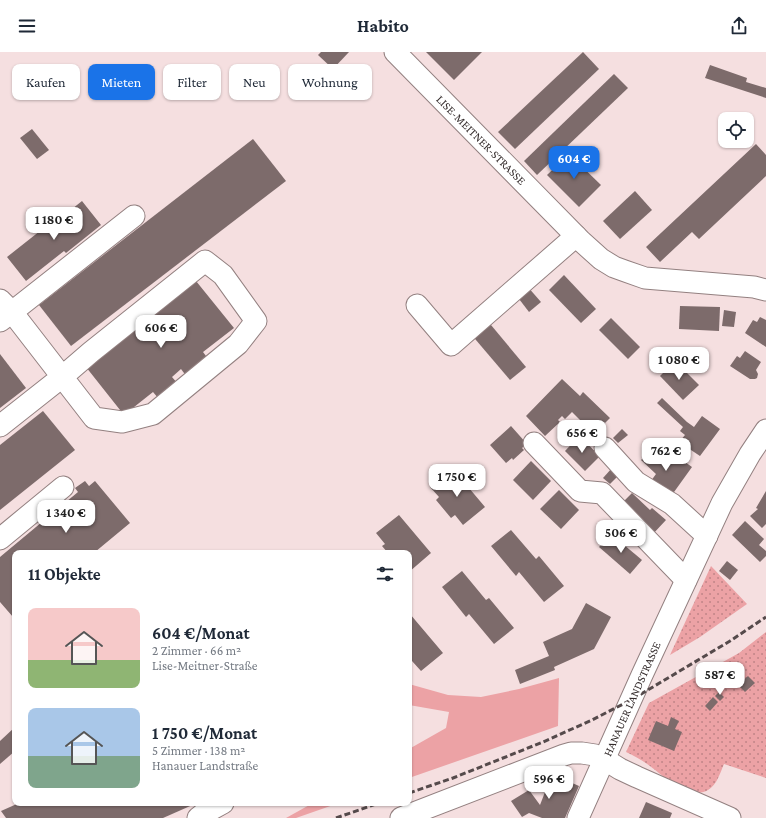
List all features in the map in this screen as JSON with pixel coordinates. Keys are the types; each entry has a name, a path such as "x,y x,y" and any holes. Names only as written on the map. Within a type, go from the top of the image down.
{"street":[{"name":"LISE-MEITNER-STRASSE","path":"395,52 576,236 601,259 625,272 645,278 754,287 766,290"},
{"path":"0,426 62,377 205,261 223,275 256,321 238,344 153,414 122,422 94,418 62,377 4,311 134,216"},
{"path":"418,306 451,346 576,236"},
{"name":"HANAUER LANDSTRASSE","path":"578,818 722,503 750,454 766,430"},
{"path":"534,443 580,492 602,493 686,580"},
{"path":"605,448 636,482 672,504 707,536"},
{"path":"0,539 63,487"},
{"path":"401,818 564,755 582,752 604,759 637,777 730,818"},
{"path":"198,818 218,806"}],"shaded area":[{"path":"711,566 747,604 700,637 670,655"},
{"path":"766,632 766,778 724,764 718,778 711,788 701,793 694,792 678,786 645,762 626,752 649,703 739,653"},
{"path":"559,678 558,726 412,777 412,747 446,728 449,712 412,706 412,685 448,695 481,697 519,689"},
{"path":"308,806 330,806 296,818 286,818"}],"building":[{"path":"321,52 349,52 338,64 328,64 318,55"},
{"path":"426,52 482,52 454,80"},
{"path":"583,52 599,69 515,149 498,132"},
{"path":"710,65 747,78 746,82 766,88 766,98 705,78"},
{"path":"614,74 628,88 537,175 524,161"},
{"path":"32,129 49,150 37,159 20,138"},
{"path":"253,139 286,181 71,346 39,305"},
{"path":"756,144 766,155 766,176 699,239 692,232 660,262 646,247 752,148 754,148"},
{"path":"569,154 601,185 579,207 547,175"},
{"path":"635,191 652,210 620,239 603,221"},
{"path":"82,201 101,225 66,253 64,251 26,281 7,257 45,227 47,229"},
{"path":"564,275 596,309 581,323 549,290"},
{"path":"196,281 234,328 203,352 209,360 187,377 181,369 172,377 178,384 159,399 153,392 124,415 86,367"},
{"path":"527,286 541,302 529,312 516,295"},
{"path":"680,306 720,307 719,331 679,329"},
{"path":"724,310 736,312 734,327 722,326"},
{"path":"760,317 766,320 766,347 745,333 753,320 757,322"},
{"path":"611,318 640,347 628,359 599,330"},
{"path":"486,319 526,367 510,380 470,333"},
{"path":"745,351 761,362 756,370 758,374 757,378 755,379 750,379 730,366 737,356 740,358"},
{"path":"0,354 26,388 0,408"},
{"path":"675,361 699,385 683,400 660,376"},
{"path":"562,379 580,396 583,392 610,418 594,434 572,412 565,419 562,416 558,420 560,422 545,436 526,416"},
{"path":"662,398 694,427 702,416 720,429 700,456 679,442 685,435 680,431 683,427 657,403"},
{"path":"43,411 75,450 0,510 0,445"},
{"path":"511,426 527,444 522,448 524,450 513,460 512,458 506,463 490,445"},
{"path":"622,429 628,435 618,443 613,438"},
{"path":"579,436 600,456 585,471 565,451"},
{"path":"652,449 665,461 671,452 692,467 669,499 648,485 656,474 641,460"},
{"path":"531,461 551,481 533,500 513,480"},
{"path":"612,468 619,475 610,484 603,478"},
{"path":"453,469 485,507 463,525 455,515 451,518 436,500 439,497 430,487"},
{"path":"85,481 89,486 95,481 130,523 97,550 12,550 12,616 0,602 0,557 78,492 75,488"},
{"path":"559,490 579,510 561,529 540,509"},
{"path":"766,491 766,524 762,528 750,516 758,509 756,508"},
{"path":"632,493 650,510 652,508 666,520 652,535 623,502"},
{"path":"399,515 431,553 412,569 412,550 385,550 382,546 385,544 376,533"},
{"path":"745,521 764,539 759,545 766,551 766,556 760,562 732,535"},
{"path":"511,530 536,559 539,556 564,586 544,602 519,572 516,576 491,546"},
{"path":"611,534 642,560 630,574 599,547"},
{"path":"727,561 738,570 730,580 719,571"},
{"path":"462,571 486,600 489,598 514,628 494,644 469,614 466,617 442,587"},
{"path":"586,603 611,617 594,649 554,667 555,670 520,684 515,670 549,656 543,642 572,629"},
{"path":"412,616 443,653 421,671 412,661"},
{"path":"748,676 755,683 745,692 738,685"},
{"path":"719,692 724,697 720,701 715,696"},
{"path":"713,697 718,702 710,711 705,706"},
{"path":"671,717 679,721 675,729 682,732 674,751 648,740 656,721 668,726"},
{"path":"12,730 12,754 0,764 0,741"},
{"path":"552,774 579,786 565,818 542,818 529,813 522,817 511,801 529,790 540,805"},
{"path":"646,802 672,813 670,818 639,818"},
{"path":"12,806 190,806 163,818 6,818 1,811"}],"railway":[{"path":"412,792 453,778 543,742 592,720 631,700 730,641 766,617"},
{"path":"336,818 370,806"}]}
